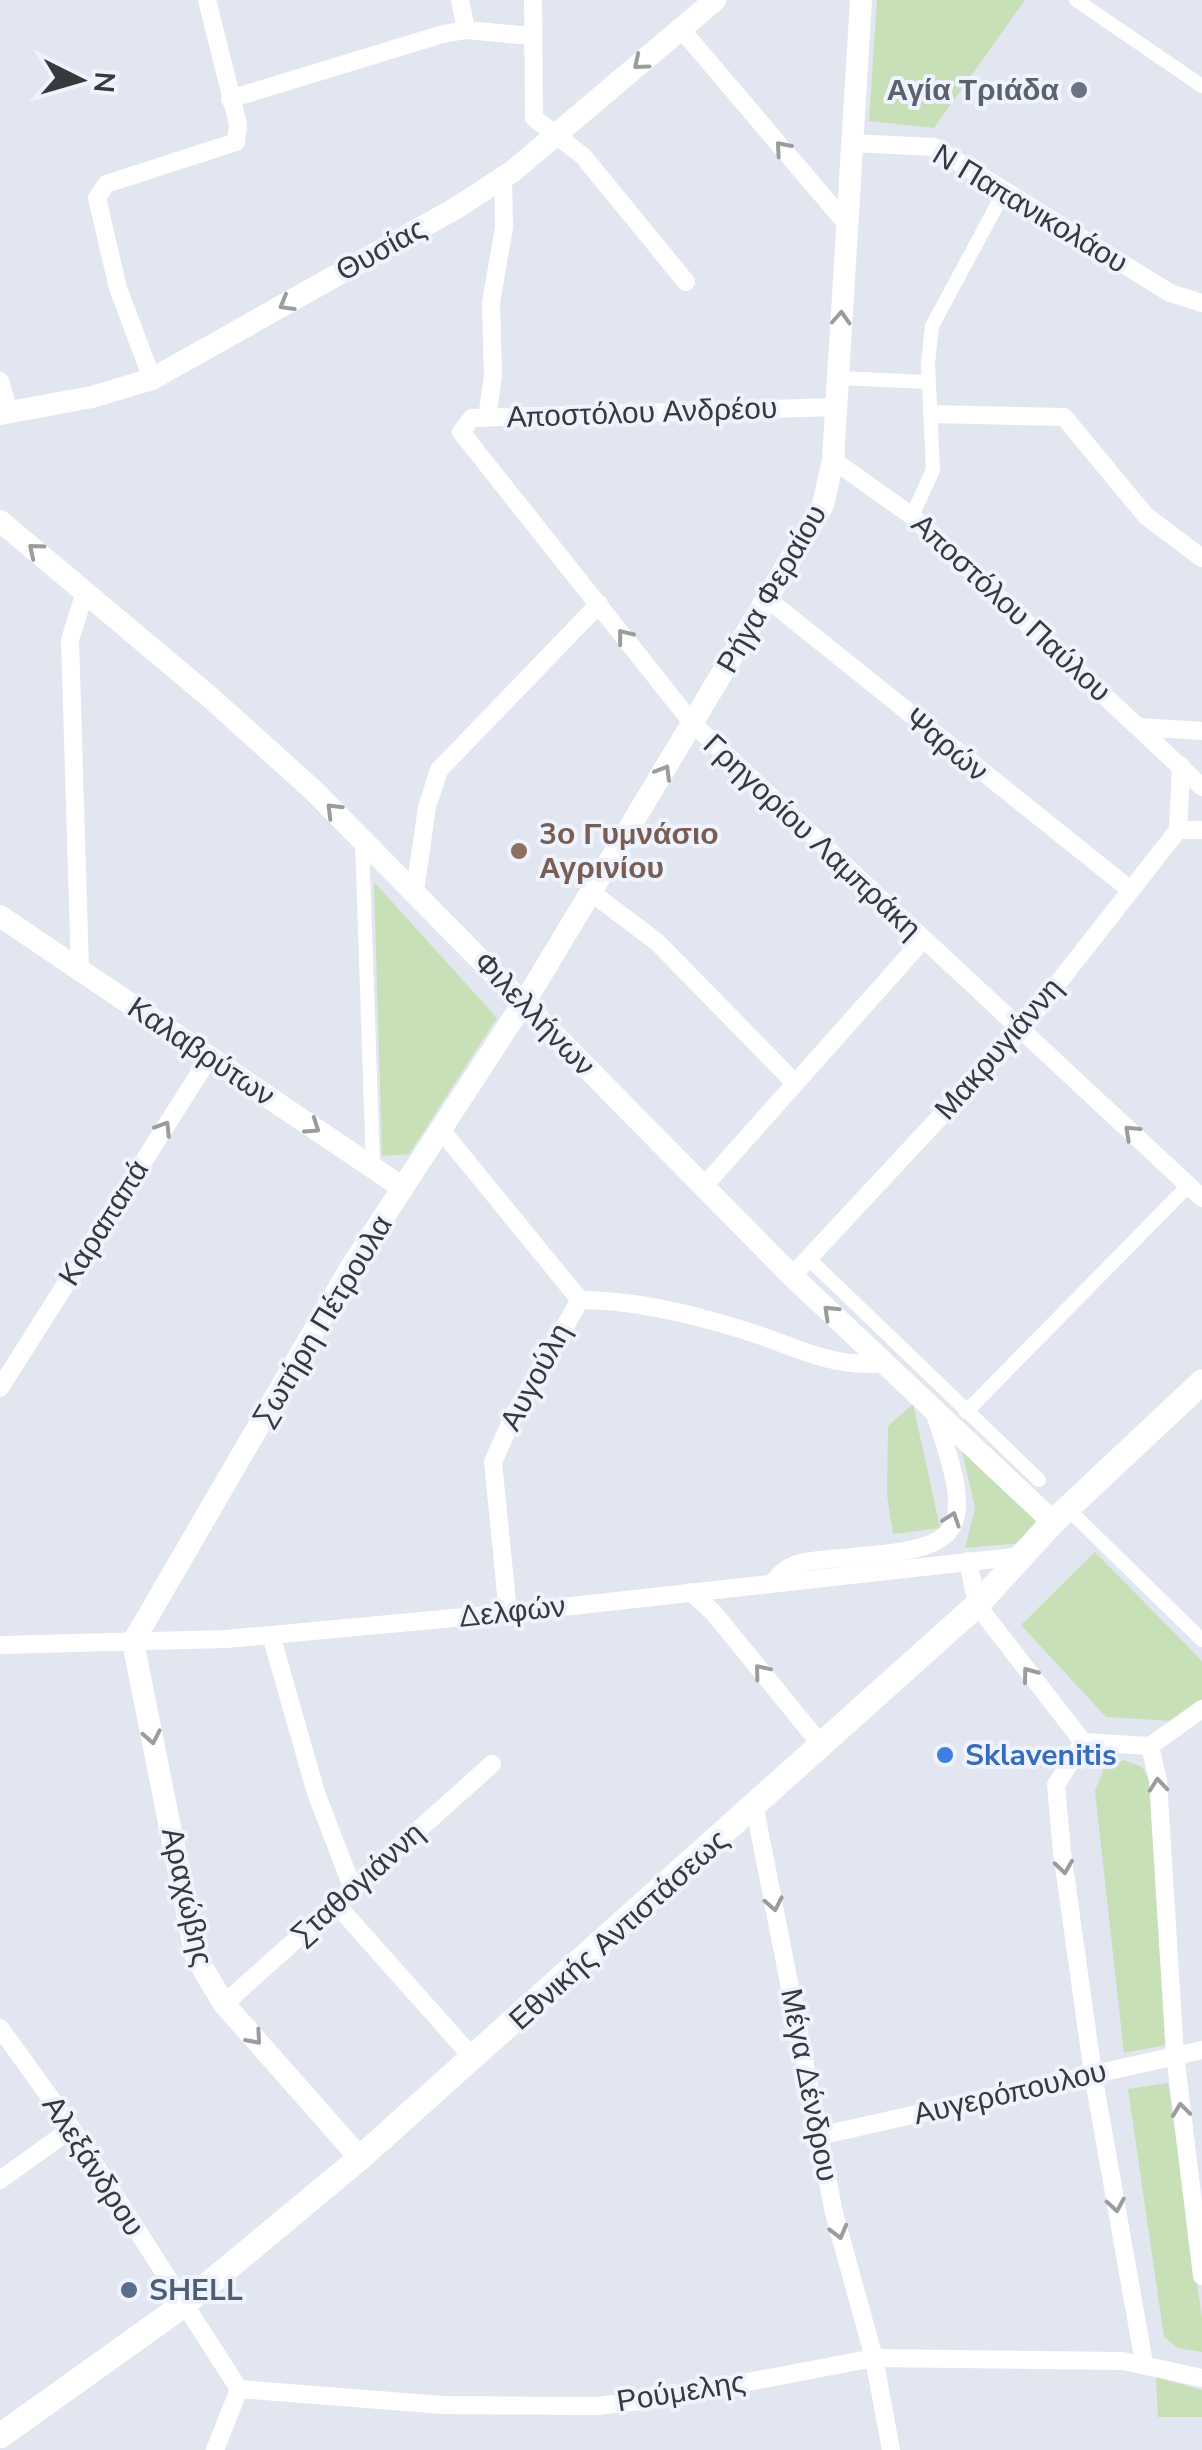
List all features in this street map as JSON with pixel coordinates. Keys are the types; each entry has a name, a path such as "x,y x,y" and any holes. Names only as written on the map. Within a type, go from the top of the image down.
{"main road":[{"name":"Εθνικής Αντιστάσεως","path":"0,2436 182,2306 474,2059 977,1606 1060,1515 1202,1382"}],"street":[{"path":"152,378 118,288 98,192 106,184 236,142 238,124 207,0"},
{"path":"460,0 466,30"},
{"path":"533,0 534,114 583,156 686,282"},
{"name":"Θυσίας","path":"4,413 92,396 152,378 504,178 714,0"},
{"name":"Ρήγα Φεραίου","path":"523,1005 823,505 833,460 860,0"},
{"path":"1076,0 1202,86"},
{"path":"1100,16 1110,0"},
{"path":"230,99 406,42 466,30 531,36"},
{"path":"681,30 846,222"},
{"name":"Ν Παπανικολάου","path":"851,142 934,147 1003,194 1170,293 1202,303"},
{"path":"487,418 493,376 491,303 502,253 504,178"},
{"path":"912,516 933,470 928,382 932,326 1003,194"},
{"path":"838,378 928,382"},
{"path":"0,381 4,413"},
{"name":"Αποστόλου Ανδρέου","path":"463,438 466,421 487,418 836,408"},
{"path":"932,414 1064,417 1146,516 1202,558"},
{"name":"Γρηγορίου Λαμπράκη","path":"463,438 693,724 922,942 1022,1029 1195,1192"},
{"name":"Αποστόλου Παύλου","path":"833,460 912,516 1202,788"},
{"name":"Φιλελλήνων","path":"2,527 85,592 278,757 704,1186 800,1267 882,1364 1060,1515"},
{"path":"80,970 70,640 85,592"},
{"name":"Ψαρών","path":"766,598 1128,888"},
{"path":"415,891 426,806 439,770 599,604"},
{"path":"1140,727 1202,730"},
{"path":"1180,766 1178,830 1202,830"},
{"name":"Μακρυγιάννη","path":"800,1267 1022,1029 1128,888 1178,830"},
{"path":"362,839 373,1166"},
{"path":"592,893 657,942 793,1081"},
{"name":"Καλαβρύτων","path":"3,926 80,970 403,1188"},
{"path":"704,1186 793,1081 922,942"},
{"name":"Σωτήρη Πέτρουλα","path":"133,1642 248,1449 294,1361 523,1005"},
{"name":"Καραπαπά","path":"0,1388 208,1058"},
{"name":"Αυγούλη","path":"441,1130 580,1300 514,1414 494,1462 508,1613"},
{"path":"966,1412 1195,1192"},
{"path":"800,1267 1039,1480"},
{"path":"580,1300 652,1306 741,1329 840,1364 882,1364"},
{"path":"774,1581 794,1563 922,1550 952,1530 957,1514 954,1480 929,1400"},
{"path":"1060,1515 1202,1640"},
{"name":"Δελφών","path":"0,1645 271,1634 508,1613 1023,1556"},
{"path":"968,1561 977,1606 1082,1742 1150,1746 1202,1708"},
{"path":"691,1592 713,1612 822,1747"},
{"path":"271,1634 316,1792 352,1888"},
{"name":"Αραχώβης","path":"133,1642 196,1957 224,2004 360,2158"},
{"path":"1082,1742 1056,1785 1093,2074 1144,2363"},
{"path":"1150,1746 1158,1782 1175,2056 1202,2276"},
{"name":"Σταθογιάννη","path":"224,2004 492,1764"},
{"name":"Μέγα Δένδρου","path":"755,1809 834,2214 874,2358 891,2450"},
{"path":"336,1904 474,2059"},
{"name":"Αλεξάνδρου","path":"0,2028 65,2118 238,2388"},
{"name":"Αυγερόπουλου","path":"818,2136 1202,2050"},
{"path":"0,2180 60,2137 66,2129 65,2118"},
{"name":"Ρούμελης","path":"238,2388 443,2405 597,2406 664,2398 874,2358 1122,2361 1202,2378"},
{"path":"215,2450 238,2388"}],"green space":[{"path":"877,0 1025,0 934,128 869,121"},
{"path":"374,882 497,1018 409,1154 382,1156"},
{"path":"913,1404 940,1528 893,1534 887,1495 888,1426"},
{"path":"962,1451 1040,1519 1020,1543 965,1548 975,1508"},
{"path":"1095,1552 1202,1661 1202,1707 1172,1721 1106,1717 1021,1625"},
{"path":"1124,1760 1142,1767 1151,1783 1166,2045 1124,2053 1095,1791 1104,1769"},
{"path":"1168,2083 1202,2318 1202,2352 1178,2348 1164,2337 1128,2089"},
{"path":"1156,2377 1202,2390 1202,2417 1158,2417"}],"place":[{"name":"Αγία Τριάδα","path":"1079,90"},
{"name":"3ο Γυμνάσιο Αγρινίου","path":"519,851"},
{"name":"Sklavenitis","path":"945,1755"},
{"name":"SHELL","path":"129,2290"}]}
